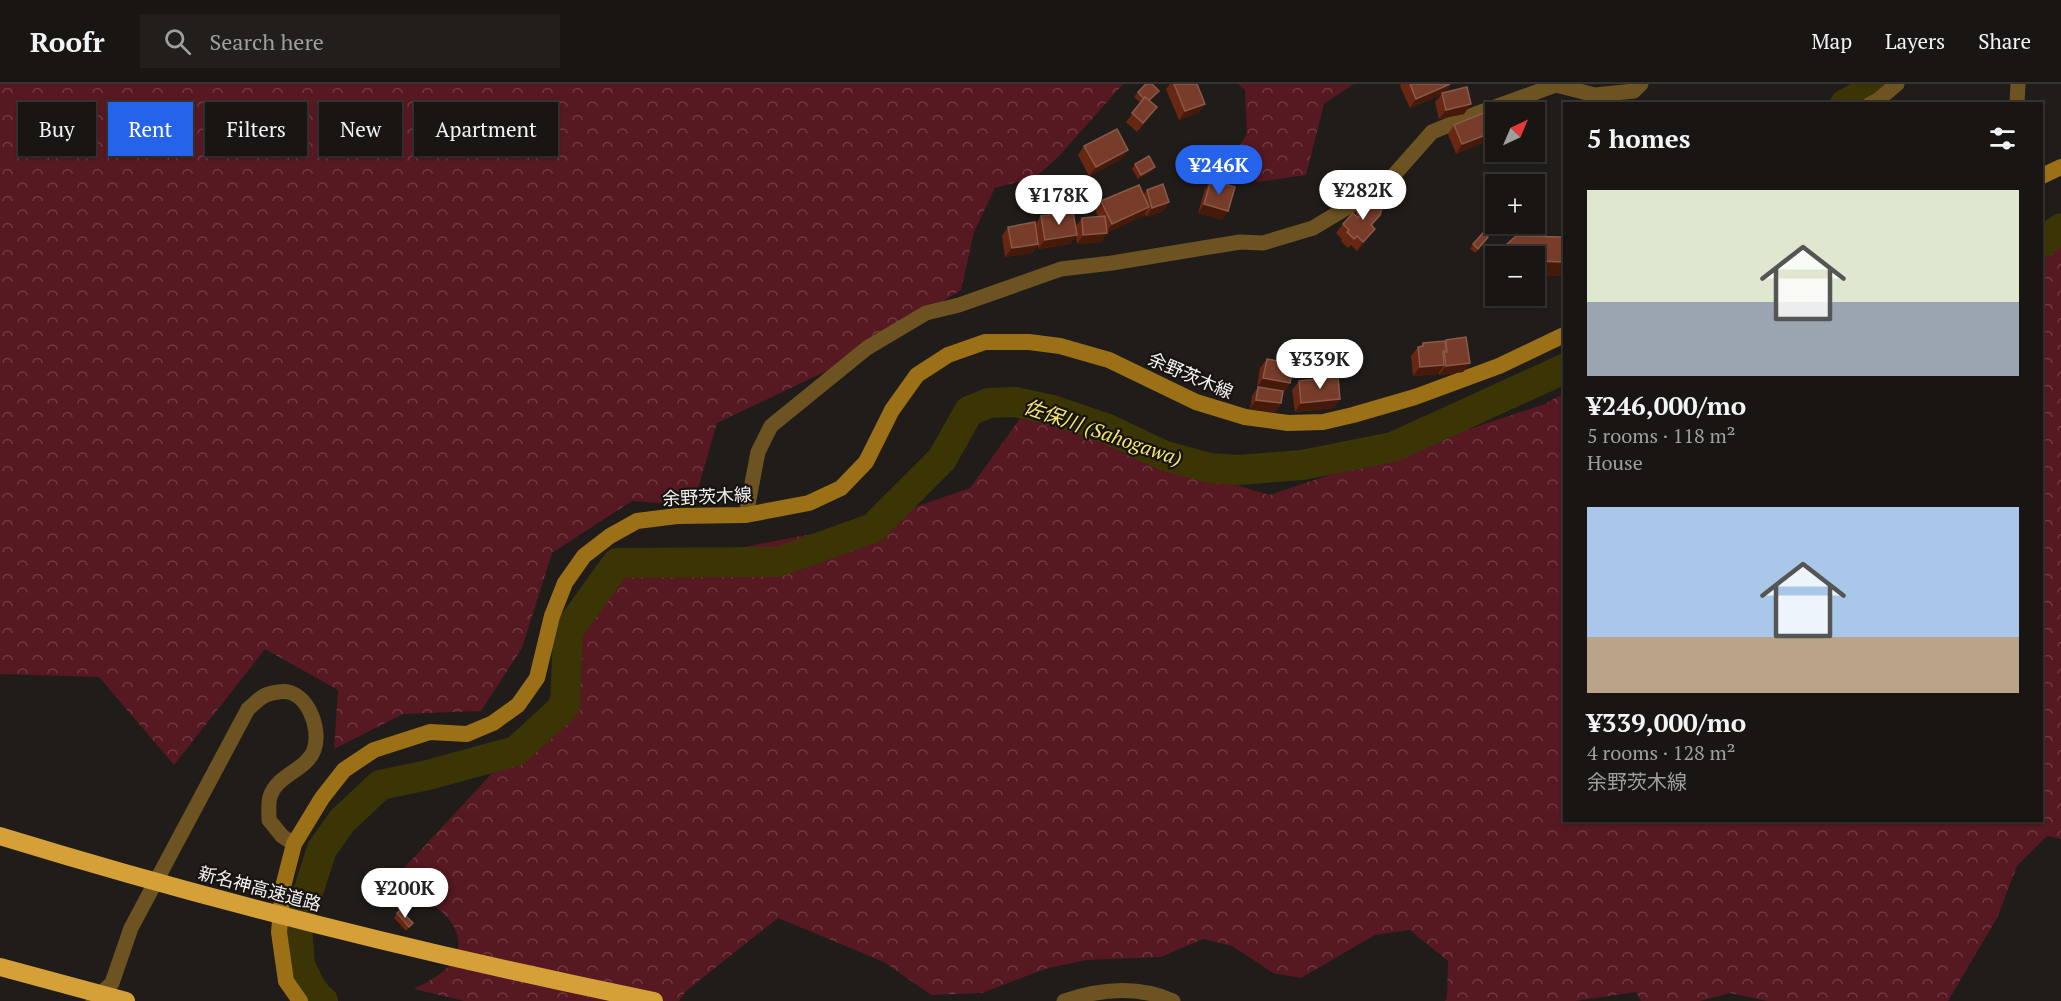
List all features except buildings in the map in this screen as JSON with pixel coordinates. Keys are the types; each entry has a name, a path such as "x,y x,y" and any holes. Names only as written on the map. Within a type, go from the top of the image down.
{"highway":[{"name":"新名神高速道路","path":"0,836 105,868 354,934 654,1001"},
{"path":"0,967 126,1001"}],"main road":[{"path":"2043,176 2061,167"},
{"name":"余野茨木線","path":"300,1001 286,981 279,932 284,887 294,844 322,798 344,770 375,750 430,732 467,734 493,723 518,705 537,678 552,616 565,583 584,556 610,536 637,521 677,516 746,515 808,503 841,488 866,462 892,410 917,375 948,355 985,342 1029,342 1060,346 1109,360 1196,402 1245,417 1288,423 1323,422 1415,397 1499,366 1563,335"}],"street":[{"path":"746,515 758,452 771,426 867,348 926,313 959,304 1061,268 1112,263 1240,242 1263,243 1313,228 1386,184 1432,132 1556,85 1595,94 1634,91 1641,84"},
{"path":"1874,102 1897,84"},
{"path":"2017,102 2018,84"},
{"path":"93,1001 112,983 131,928 248,710 265,694 285,691 301,699 312,712 316,728 314,751 303,764 282,778 270,796 269,820 282,836 294,844"},
{"path":"1064,1001 1090,993 1117,990 1143,992 1173,1001"}],"green space":[{"path":"0,84 1123,84 1059,156 1036,177 995,188 974,232 961,290 835,367 717,423 693,506 632,501 552,553 522,648 481,711 403,714 334,749 338,690 265,649 174,765 99,677 0,674"},
{"path":"1238,84 1354,84 1324,104 1306,175 1257,182 1230,161 1247,134 1245,90"},
{"path":"2061,245 2061,839 2047,836 2017,866 1997,918 1948,1001 1767,1001 1730,993 1700,1001 1641,1001 1636,992 1576,1001 1445,1001 1448,961 1410,930 1375,935 1301,978 1273,973 1232,946 1203,939 1161,957 1087,960 1048,968 982,993 931,995 884,962 778,918 686,991 679,1001 464,1001 414,989 450,965 457,953 458,936 444,913 429,904 415,902 399,910 385,903 392,881 495,770 547,704 578,630 629,573 759,544 869,523 970,488 1024,413 1134,453 1269,495 1545,404 1563,394 1563,822 2043,822 2043,259"}],"waterway":[{"path":"1849,102 1884,84"},
{"name":"佐保川 (Sahogawa)","path":"2043,242 2061,228"},
{"name":"佐保川 (Sahogawa)","path":"323,1001 309,984 300,965 297,926 322,849 342,821 380,785 428,775 516,751 565,706 568,631 617,563 778,562 873,528 942,459 969,411 989,403 1015,402 1052,410 1108,429 1165,456 1210,468 1238,470 1302,465 1393,447 1563,369"}]}
